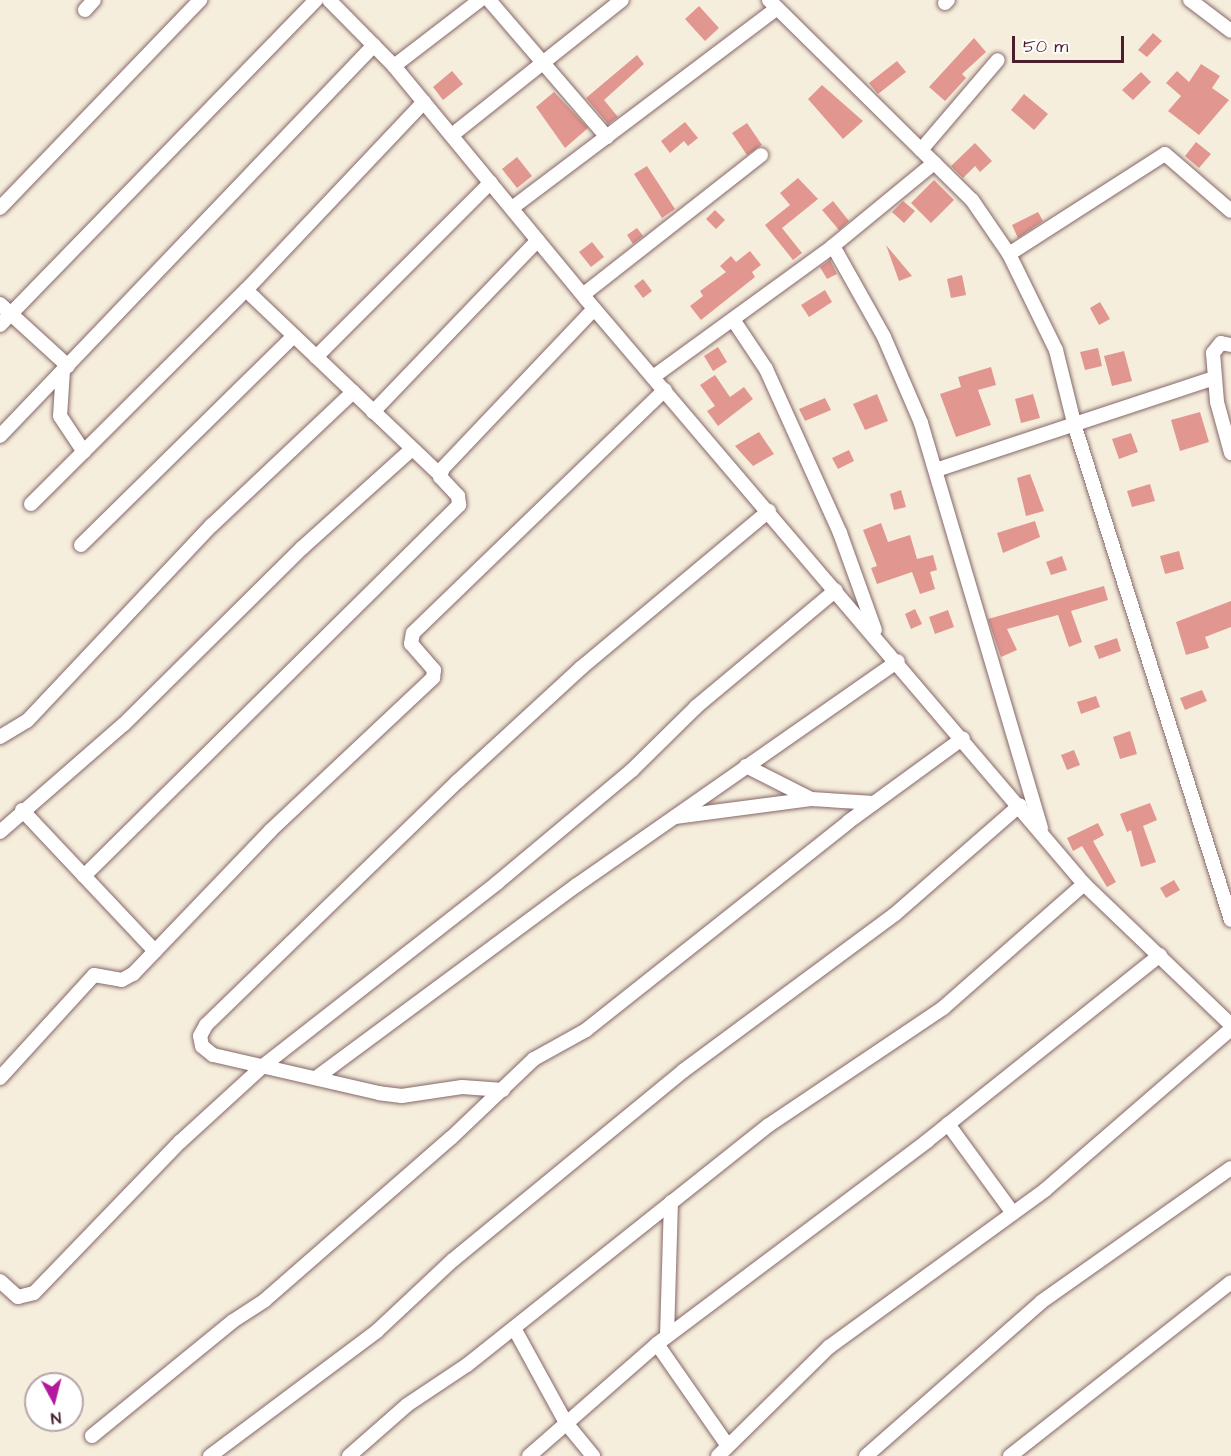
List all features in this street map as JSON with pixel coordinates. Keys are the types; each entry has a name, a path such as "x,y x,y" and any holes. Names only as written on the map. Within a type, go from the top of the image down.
{"street":[{"path":"0,208 200,0"},
{"path":"0,325 316,0"},
{"path":"329,0 394,66 584,294 594,309 898,661 1084,884 1231,1024"},
{"path":"394,66 480,0"},
{"path":"489,0 607,137"},
{"path":"452,135 622,0"},
{"path":"1190,0 1231,31"},
{"path":"512,208 607,137 773,4 972,200 1009,254 1056,350 1075,427 1231,920"},
{"path":"0,436 374,45"},
{"path":"921,150 998,60"},
{"path":"31,504 246,290 424,102"},
{"path":"1009,254 1165,154 1231,211"},
{"path":"584,294 761,155"},
{"path":"654,377 734,321 833,246 934,163"},
{"path":"316,357 491,182"},
{"path":"373,412 538,240"},
{"path":"833,246 884,337 936,470 1044,836"},
{"path":"84,876 459,505 458,496 440,475 246,290"},
{"path":"0,304 65,368"},
{"path":"440,475 594,309"},
{"path":"734,321 766,369 840,533 878,638"},
{"path":"81,545 294,336"},
{"path":"1231,345 1221,343 1215,346 1214,378 1222,427 1231,453"},
{"path":"65,368 60,416 84,452"},
{"path":"936,470 1075,427 1214,378"},
{"path":"0,1078 94,975 114,980 128,978 270,831 433,678 434,670 411,644 413,633 665,390"},
{"path":"0,737 27,721 212,525 353,392"},
{"path":"0,832 22,810 124,723 302,548 412,448"},
{"path":"503,1090 474,1086 402,1096 213,1055 202,1046 200,1036 206,1025 458,781 581,668 769,511"},
{"path":"0,1281 18,1297 34,1293 181,1141 264,1066 586,810 696,707 836,590"},
{"path":"316,1078 673,818 898,661"},
{"path":"92,1437 233,1321 265,1300 503,1090 534,1059 586,1030 874,803 963,738"},
{"path":"746,766 811,799"},
{"path":"673,818 811,799 874,803"},
{"path":"210,1456 377,1331 453,1260 675,1078 894,915 1020,805"},
{"path":"22,810 155,951"},
{"path":"349,1456 407,1405 514,1328 769,1125 943,1008 1084,884"},
{"path":"529,1456 662,1340 948,1124 1160,955"},
{"path":"671,1202 662,1340 723,1451 829,1347 1013,1212 1133,1118 1231,1029"},
{"path":"948,1124 1013,1212"},
{"path":"866,1456 1041,1302 1231,1168"},
{"path":"1010,1456 1231,1282"},
{"path":"514,1328 566,1423 593,1456"}],"building":[{"path":"699,6 719,28 705,41 685,19"},
{"path":"1153,33 1162,41 1147,57 1138,50"},
{"path":"974,38 986,52 962,74 966,78 945,101 929,87"},
{"path":"637,55 644,64 604,100 618,117 608,124 586,98"},
{"path":"897,61 906,72 878,94 869,83"},
{"path":"1201,64 1220,76 1212,88 1229,100 1199,135 1168,111 1181,96 1166,83 1177,71 1189,82"},
{"path":"452,71 463,84 443,100 433,87"},
{"path":"1141,72 1151,82 1133,100 1122,90"},
{"path":"822,85 863,121 843,139 808,99"},
{"path":"554,92 588,128 565,148 536,107"},
{"path":"1024,94 1048,114 1034,130 1011,110"},
{"path":"685,122 698,138 688,146 684,141 670,153 661,141"},
{"path":"747,123 762,145 747,155 732,133"},
{"path":"1196,142 1211,154 1199,168 1185,156"},
{"path":"975,143 992,161 980,172 975,166 963,178 951,166"},
{"path":"517,157 532,176 517,188 502,169"},
{"path":"647,166 675,209 662,218 634,174"},
{"path":"798,178 818,199 782,228 802,253 793,260 765,225 790,205 780,193"},
{"path":"934,180 954,200 931,223 911,203"},
{"path":"833,201 849,221 839,230 822,210"},
{"path":"903,201 915,211 904,223 892,212"},
{"path":"715,210 725,220 716,229 706,219"},
{"path":"1038,212 1043,221 1018,238 1012,225"},
{"path":"637,228 643,236 633,244 627,235"},
{"path":"592,242 604,257 591,267 579,252"},
{"path":"886,245 912,276 899,281"},
{"path":"750,251 761,265 752,272 755,277 701,320 690,306 703,296 700,291 726,272 720,266 731,256 736,262"},
{"path":"830,260 837,274 827,279 820,267"},
{"path":"962,275 966,295 951,298 947,279"},
{"path":"643,279 652,291 643,298 634,286"},
{"path":"825,290 832,302 809,317 801,305"},
{"path":"1100,302 1110,319 1099,325 1090,308"},
{"path":"718,347 727,362 713,371 704,356"},
{"path":"1098,348 1102,366 1085,370 1080,352"},
{"path":"1124,351 1132,381 1112,386 1104,356"},
{"path":"991,367 996,385 978,390 991,425 956,437 940,394 961,387 958,377"},
{"path":"715,375 730,397 744,387 753,399 718,426 707,411 715,406 700,385"},
{"path":"877,394 888,421 865,430 853,404"},
{"path":"1033,394 1040,418 1021,423 1015,399"},
{"path":"825,398 831,410 805,421 799,409"},
{"path":"1200,412 1209,442 1180,451 1171,420"},
{"path":"759,432 774,454 753,466 735,446"},
{"path":"1131,433 1138,452 1119,459 1112,439"},
{"path":"849,450 854,461 838,469 832,458"},
{"path":"1030,474 1044,511 1026,516 1017,478"},
{"path":"1150,484 1155,501 1132,507 1127,491"},
{"path":"901,490 906,507 894,510 890,494"},
{"path":"1035,521 1040,537 1003,553 997,533"},
{"path":"881,523 888,542 910,535 917,559 933,555 937,570 930,572 935,589 920,594 912,572 877,584 871,568 877,566 863,530"},
{"path":"1179,551 1184,569 1165,574 1160,556"},
{"path":"1062,556 1067,570 1051,575 1046,562"},
{"path":"1104,586 1108,600 1071,611 1082,642 1069,647 1058,615 1007,629 1017,650 1001,657 988,619"},
{"path":"1231,601 1231,627 1205,637 1209,648 1186,655 1176,622"},
{"path":"915,609 922,624 911,629 905,614"},
{"path":"948,610 954,627 935,634 929,617"},
{"path":"1117,638 1121,651 1099,659 1094,646"},
{"path":"1202,690 1207,701 1185,710 1180,698"},
{"path":"1096,696 1100,707 1081,714 1077,702"},
{"path":"1130,731 1137,754 1120,759 1113,737"},
{"path":"1074,750 1080,765 1067,770 1061,755"},
{"path":"1150,803 1157,820 1143,826 1156,862 1141,867 1131,830 1127,832 1120,814"},
{"path":"1098,823 1104,835 1093,841 1116,882 1107,887 1082,846 1073,851 1067,838"},
{"path":"1174,880 1180,890 1166,898 1160,888"}]}
